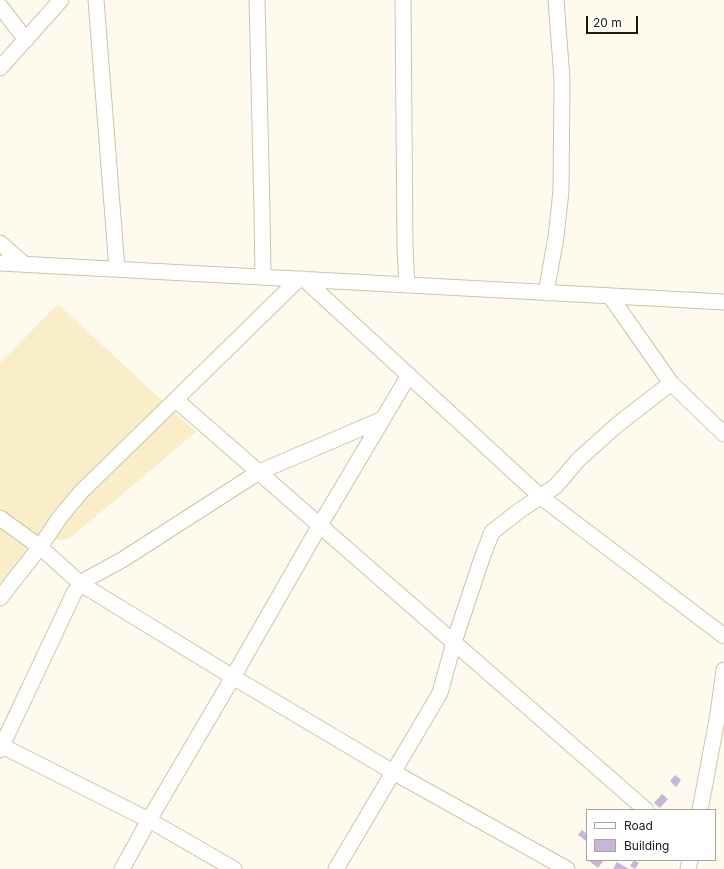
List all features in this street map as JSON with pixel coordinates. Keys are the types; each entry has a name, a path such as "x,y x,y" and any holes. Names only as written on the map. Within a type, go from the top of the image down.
{"street":[{"path":"0,68 61,0"},
{"path":"96,0 117,269"},
{"path":"257,0 263,277"},
{"path":"403,0 407,285"},
{"path":"546,292 556,237 561,191 562,79 556,0"},
{"path":"0,6 26,40"},
{"path":"0,243 24,264"},
{"path":"0,263 724,302"},
{"path":"301,279 540,497 724,636"},
{"path":"0,598 40,547 60,517 82,491 301,279"},
{"path":"610,296 671,383 724,434"},
{"path":"122,869 408,375"},
{"path":"336,869 440,693 454,642 492,532 519,511 556,486 579,459 617,425 671,383"},
{"path":"176,400 645,809"},
{"path":"234,869 149,820 1,747 74,593 81,584 87,579 122,560 259,472 383,419"},
{"path":"0,518 40,547 81,584 233,677 393,772 567,869"},
{"path":"700,809 718,714 724,670"}],"shaded area":[{"path":"58,304 196,432 69,539 38,542 0,585 0,363"}],"building":[{"path":"675,775 681,780 676,787 670,781"},
{"path":"662,794 668,799 660,808 654,803"},
{"path":"582,830 586,833 586,841 578,835"},
{"path":"589,861 603,861 598,868"},
{"path":"633,861 639,863 635,869 630,866"},
{"path":"617,862 629,869 613,869"}]}
